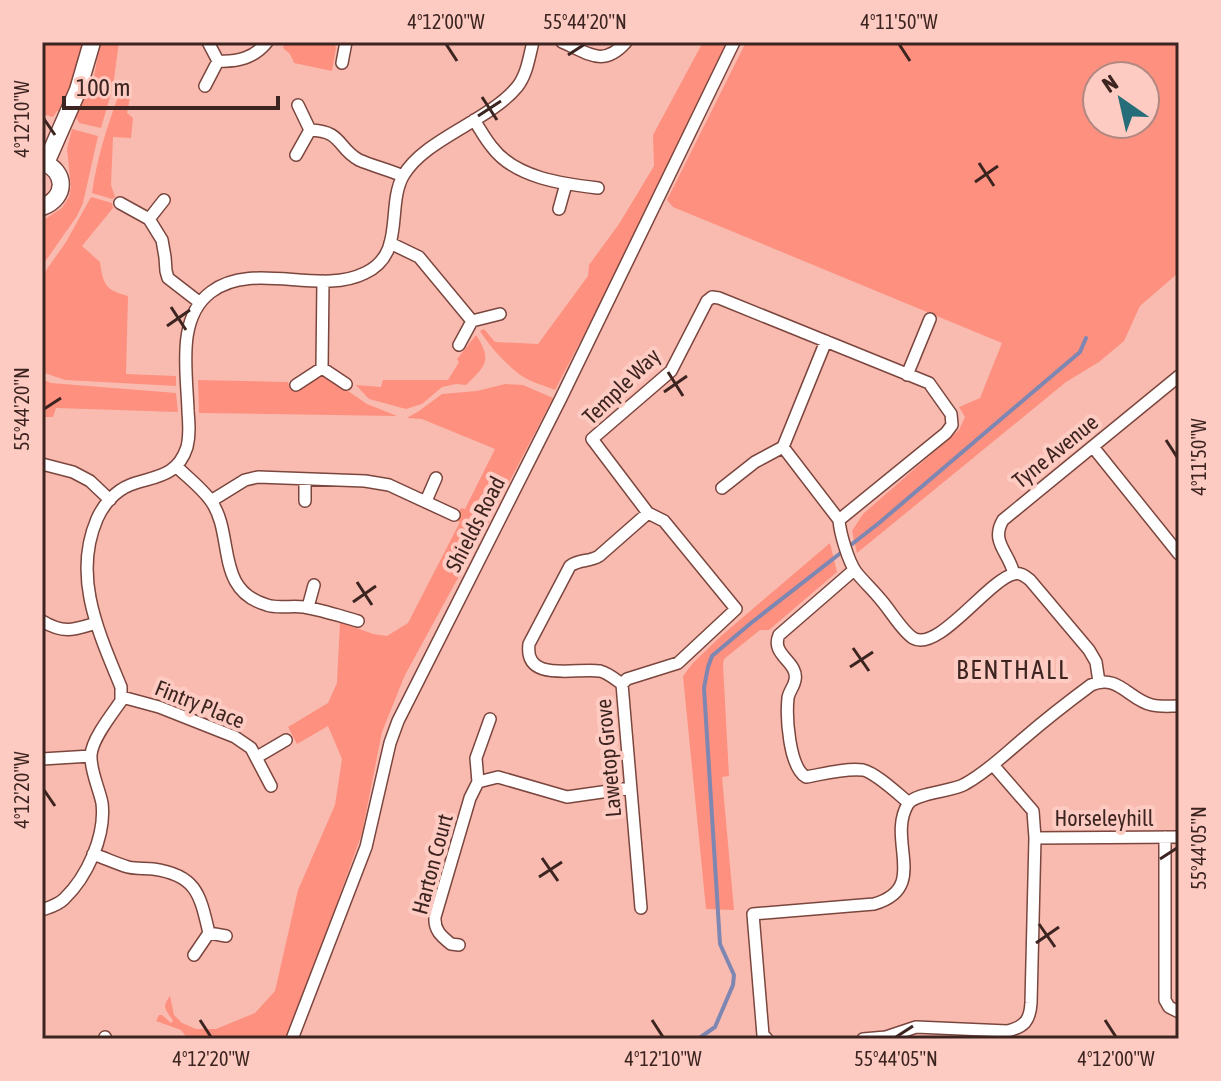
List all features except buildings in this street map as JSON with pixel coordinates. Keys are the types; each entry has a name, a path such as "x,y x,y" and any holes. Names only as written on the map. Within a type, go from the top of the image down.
{"street":[{"path":"42,207 58,197 58,173 44,162 84,75 92,42"},
{"path":"208,42 218,61"},
{"path":"218,61 250,57 267,42"},
{"path":"342,63 346,42"},
{"path":"42,910 56,906 63,900 75,886 93,854 102,805 91,756 94,744 122,697 96,623 86,578 90,535 102,508 119,491 167,474 186,451 189,434 189,323 199,302 213,290 239,280 323,281 351,278 375,267 385,256 390,243 403,176 419,156 518,86 533,42"},
{"path":"562,42 598,57 610,56 626,42"},
{"name":"Shields Road","path":"292,1039 366,847 398,721 561,398 734,42"},
{"path":"205,86 218,61"},
{"path":"298,105 310,130"},
{"path":"474,120 492,148 511,164 566,184 598,188"},
{"path":"310,130 324,130 359,159 403,176"},
{"path":"296,155 310,130"},
{"path":"559,209 566,184"},
{"path":"149,219 164,200"},
{"path":"120,203 149,219 162,240 168,278 199,302"},
{"path":"390,243 419,257 472,321"},
{"path":"322,368 323,281"},
{"name":"Temple Way","path":"648,513 592,439 671,371 707,301 712,297 929,383 951,414 952,425 946,433 839,520"},
{"path":"459,345 472,321 500,314"},
{"path":"907,375 930,319"},
{"path":"722,488 755,462 783,447 826,341"},
{"path":"322,368 346,384"},
{"path":"296,385 322,368"},
{"name":"Tyne Avenue","path":"1014,574 997,533 1003,520 1179,376"},
{"path":"783,447 839,520 854,570 911,637 922,641 929,639 1002,581 1014,574 1023,574 1089,650 1096,662 1099,682"},
{"path":"1093,447 1179,554"},
{"path":"42,464 73,472 90,481 110,500"},
{"path":"176,466 211,501 222,531 228,565 239,587 250,597 268,606 308,607 358,621"},
{"path":"211,501 245,480 258,477 365,481 389,485 454,515"},
{"path":"426,501 436,478"},
{"path":"305,480 305,501"},
{"path":"622,684 604,672 539,668 528,651 529,644 570,566 599,556 648,513"},
{"name":"Lawetop Grove","path":"641,908 622,684 627,679 678,663 736,609 664,521 648,513"},
{"path":"854,570 779,635 777,648 796,679 788,700 791,750 795,765 806,777 864,770 909,803"},
{"path":"308,607 314,585"},
{"path":"42,621 66,631 96,623"},
{"path":"767,1039 763,1035 753,914 874,904 888,900 900,889 904,878 902,826 909,803 917,797 963,786 1091,685 1112,683 1151,705 1179,706"},
{"name":"Fintry Place","path":"122,697 159,707 235,737 251,748 271,786"},
{"name":"Harton Court","path":"459,945 451,944 434,924 470,798 478,782 476,758 490,719"},
{"name":"Fintry Place","path":"257,757 286,740"},
{"path":"42,759 91,756"},
{"name":"Horseleyhill","path":"993,765 1033,811 1035,838 1179,837"},
{"path":"478,782 498,777 567,797 630,788"},
{"name":"Horseleyhill","path":"1165,837 1165,1000 1169,1007 1179,1012"},
{"path":"863,1039 886,1037 916,1027 1007,1031 1018,1028 1026,1021 1031,1003 1035,838"},
{"path":"93,854 129,867 174,874 190,882 202,901 209,933 194,955"},
{"path":"209,933 226,936"}],"shaded area":[{"path":"42,42 82,42 71,86 60,111 53,117 42,114"},
{"path":"100,42 119,42 113,86 101,128 79,123 76,117 94,77"},
{"path":"285,42 334,42 336,48 332,71 294,63 283,48"},
{"path":"703,42 727,42 555,390 525,378 500,357 480,331 484,329 495,342 538,344 588,276 589,265 619,224 654,166 653,135"},
{"path":"746,42 1179,42 1177,274 1140,306 1124,341 1099,362 1066,382 857,553 852,531 863,514 959,430 965,417 959,407 980,398 1002,343 673,207 667,200"},
{"path":"131,92 127,113 133,118 131,138 113,137 111,185 115,197 112,199 92,193 94,180 119,94"},
{"path":"72,129 98,136 83,203 42,266 42,221 62,208 69,197 71,187 67,149"},
{"path":"91,197 112,203 113,208 82,246 100,262 106,285 128,296 126,374 176,376 176,386 65,380 42,372 42,276 66,242"},
{"path":"476,335 484,351 482,368 466,385 442,387 422,404 406,409 369,399 356,385 381,387 383,380 448,380 459,362 457,359"},
{"path":"323,374 367,404 397,416 199,413 198,380 288,382 290,389 301,389"},
{"path":"42,379 51,383 176,393 178,412 56,408 53,417 42,417"},
{"path":"505,384 523,385 553,398 405,675 382,732 362,833 286,1039 188,1039 181,1030 156,1021 162,1015 171,1023 173,1021 165,1006 170,996 174,1015 182,1023 196,1029 216,1029 255,1013 275,991 298,890 335,805 342,759 328,726 297,744 288,727 328,703 337,683 340,622 387,636 408,623 460,522 456,520 461,508 465,509 495,449 422,419 407,418 442,394 477,391"},
{"path":"830,543 837,572 769,630 760,630 724,659 729,776 722,777 734,910 706,909 683,676 721,636"}],"waterway":[{"path":"698,1039 715,1027 733,985 734,975 720,944 704,688 712,656 879,523 1080,352 1086,338"}],"district":[{"name":"BENTHALL","path":"1013,670"}]}
